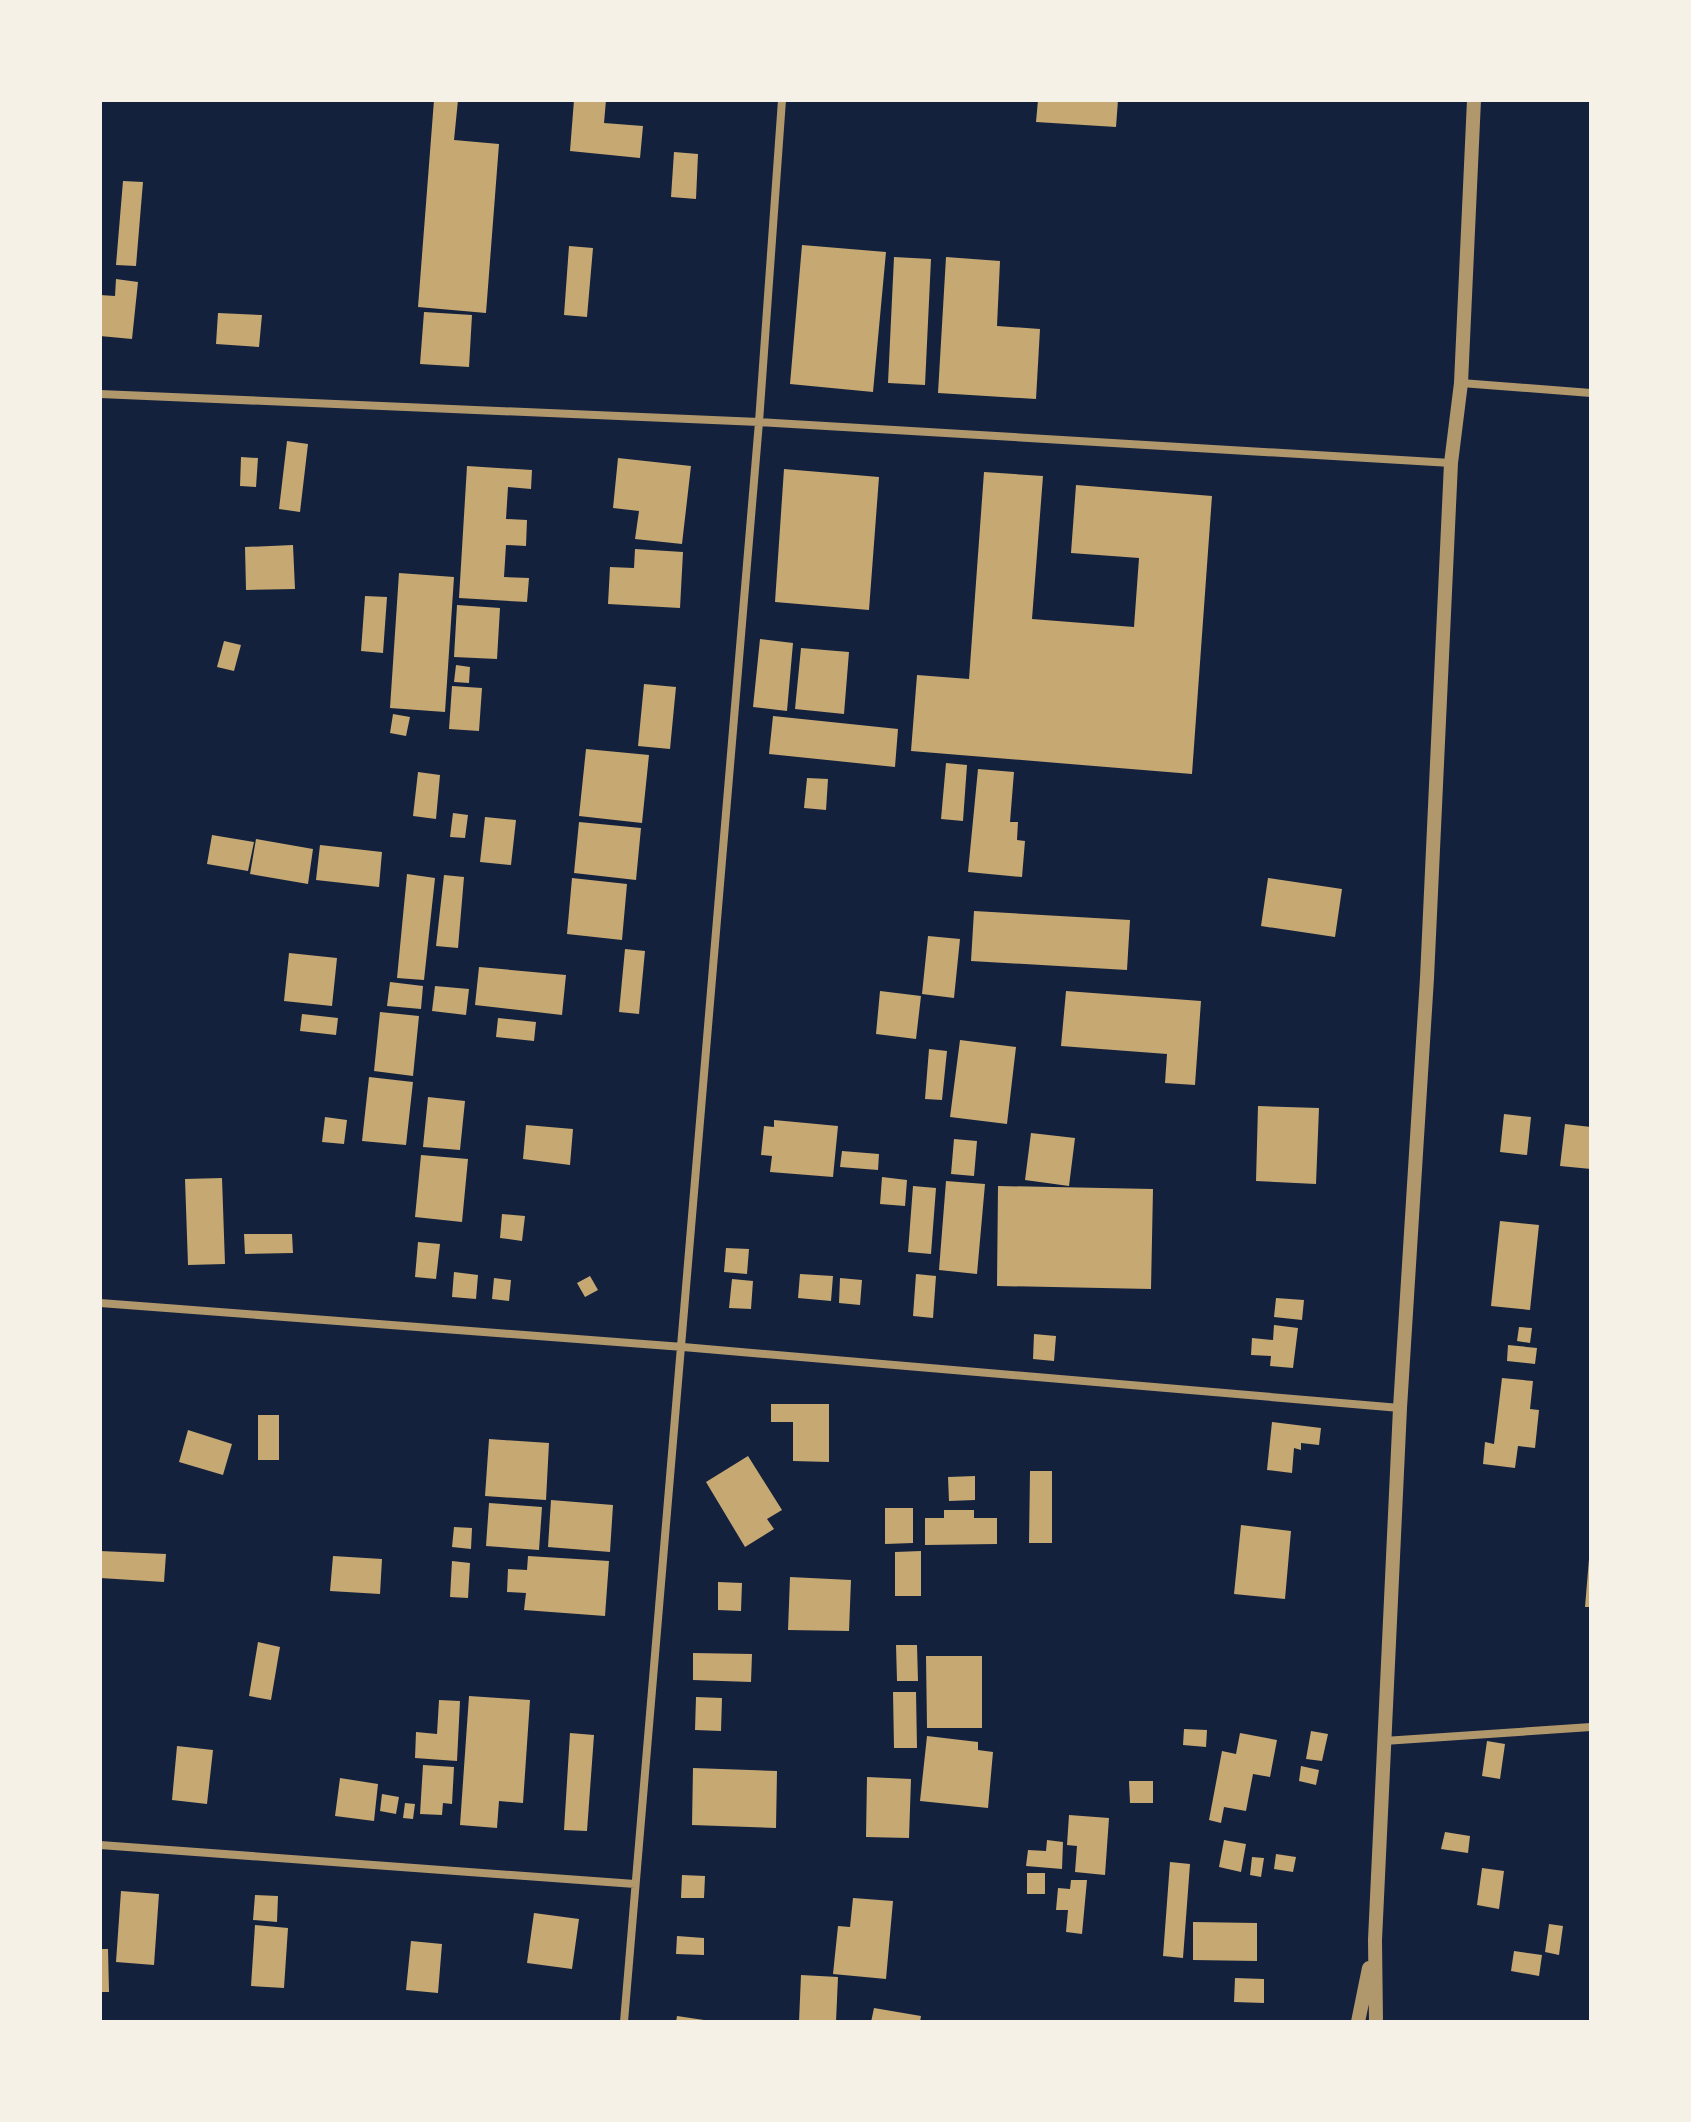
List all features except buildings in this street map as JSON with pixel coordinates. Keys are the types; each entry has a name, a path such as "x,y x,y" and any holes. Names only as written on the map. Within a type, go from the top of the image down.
{"street":[{"path":"624,2022 683,1347 759,422 782,100"},
{"path":"1376,2022 1375,1940 1400,1408 1427,978 1451,463 1461,383 1474,100"},
{"path":"1461,383 1591,393"},
{"path":"100,394 759,422 1451,463"},
{"path":"100,1303 683,1347 1400,1408"},
{"path":"1384,1741 1591,1727"},
{"path":"100,1845 635,1884"},
{"path":"1358,2022 1375,1940"}]}
